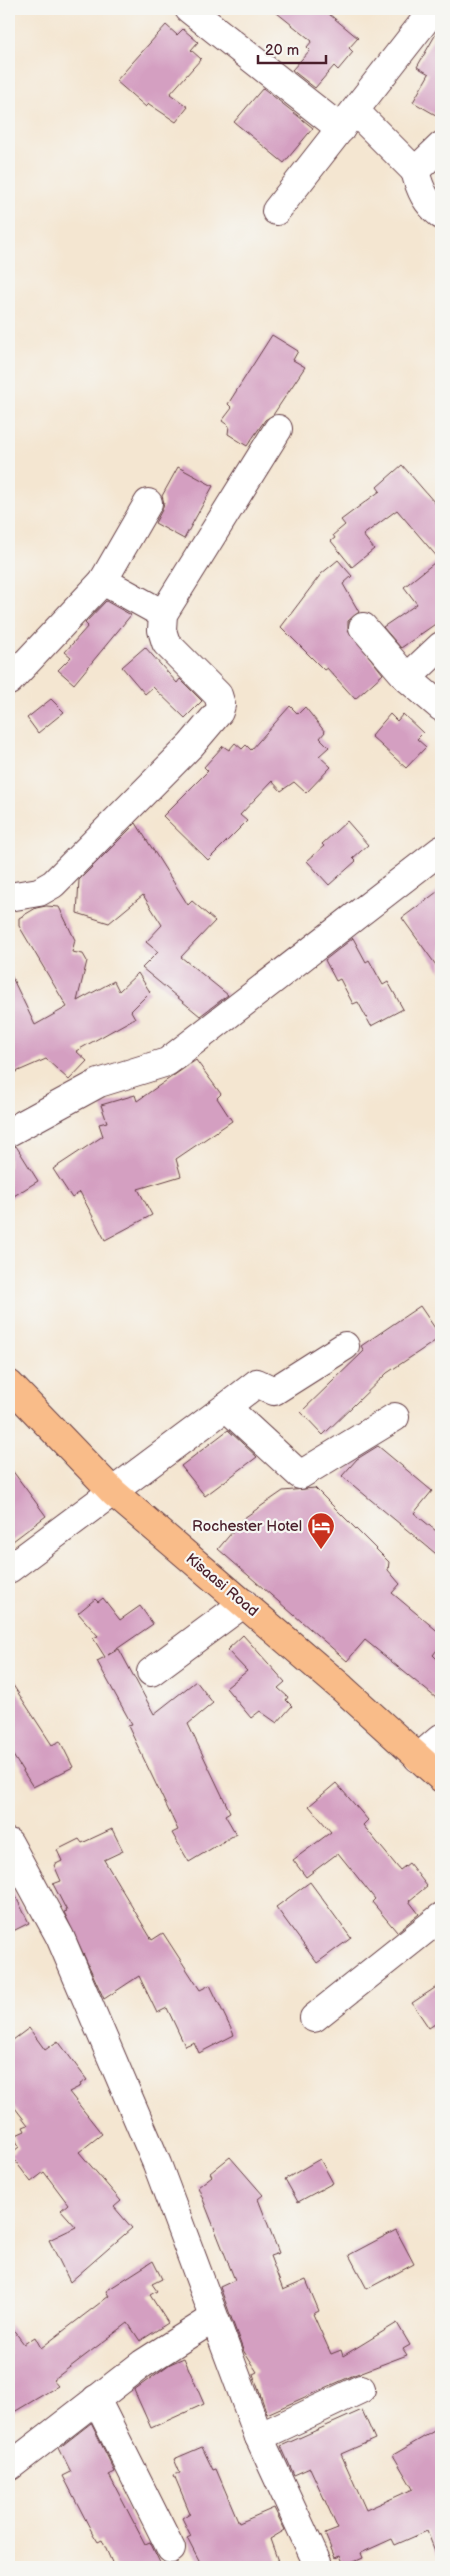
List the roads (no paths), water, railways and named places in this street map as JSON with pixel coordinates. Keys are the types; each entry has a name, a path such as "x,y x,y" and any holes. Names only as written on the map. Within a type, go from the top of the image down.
{"main road":[{"name":"Kisaasi Road","path":"9,1384 114,1493 342,1688 441,1778"}],"street":[{"path":"189,9 348,120 415,171 420,192 432,208 441,216"},
{"path":"276,211 434,9"},
{"path":"415,171 441,146"},
{"path":"9,897 39,892 53,884 192,745 220,712 221,705 218,695 166,643 162,630 163,614 278,429"},
{"path":"9,681 103,581 148,503"},
{"path":"103,581 163,614"},
{"path":"363,627 408,678 441,707"},
{"path":"408,678 441,646"},
{"path":"9,1132 99,1083 166,1062 441,850"},
{"path":"9,1569 114,1493 256,1383 274,1391 345,1346"},
{"path":"226,1407 300,1475 395,1417"},
{"path":"151,1672 244,1604"},
{"path":"418,1758 441,1738"},
{"path":"9,1842 60,1937 157,2164 259,2437 318,2567"},
{"path":"314,2018 441,1916"},
{"path":"9,2467 142,2364 214,2318"},
{"path":"259,2437 361,2389"},
{"path":"96,2399 171,2549"}],"place":[{"name":"Rochester Hotel","path":"321,1550"}]}
